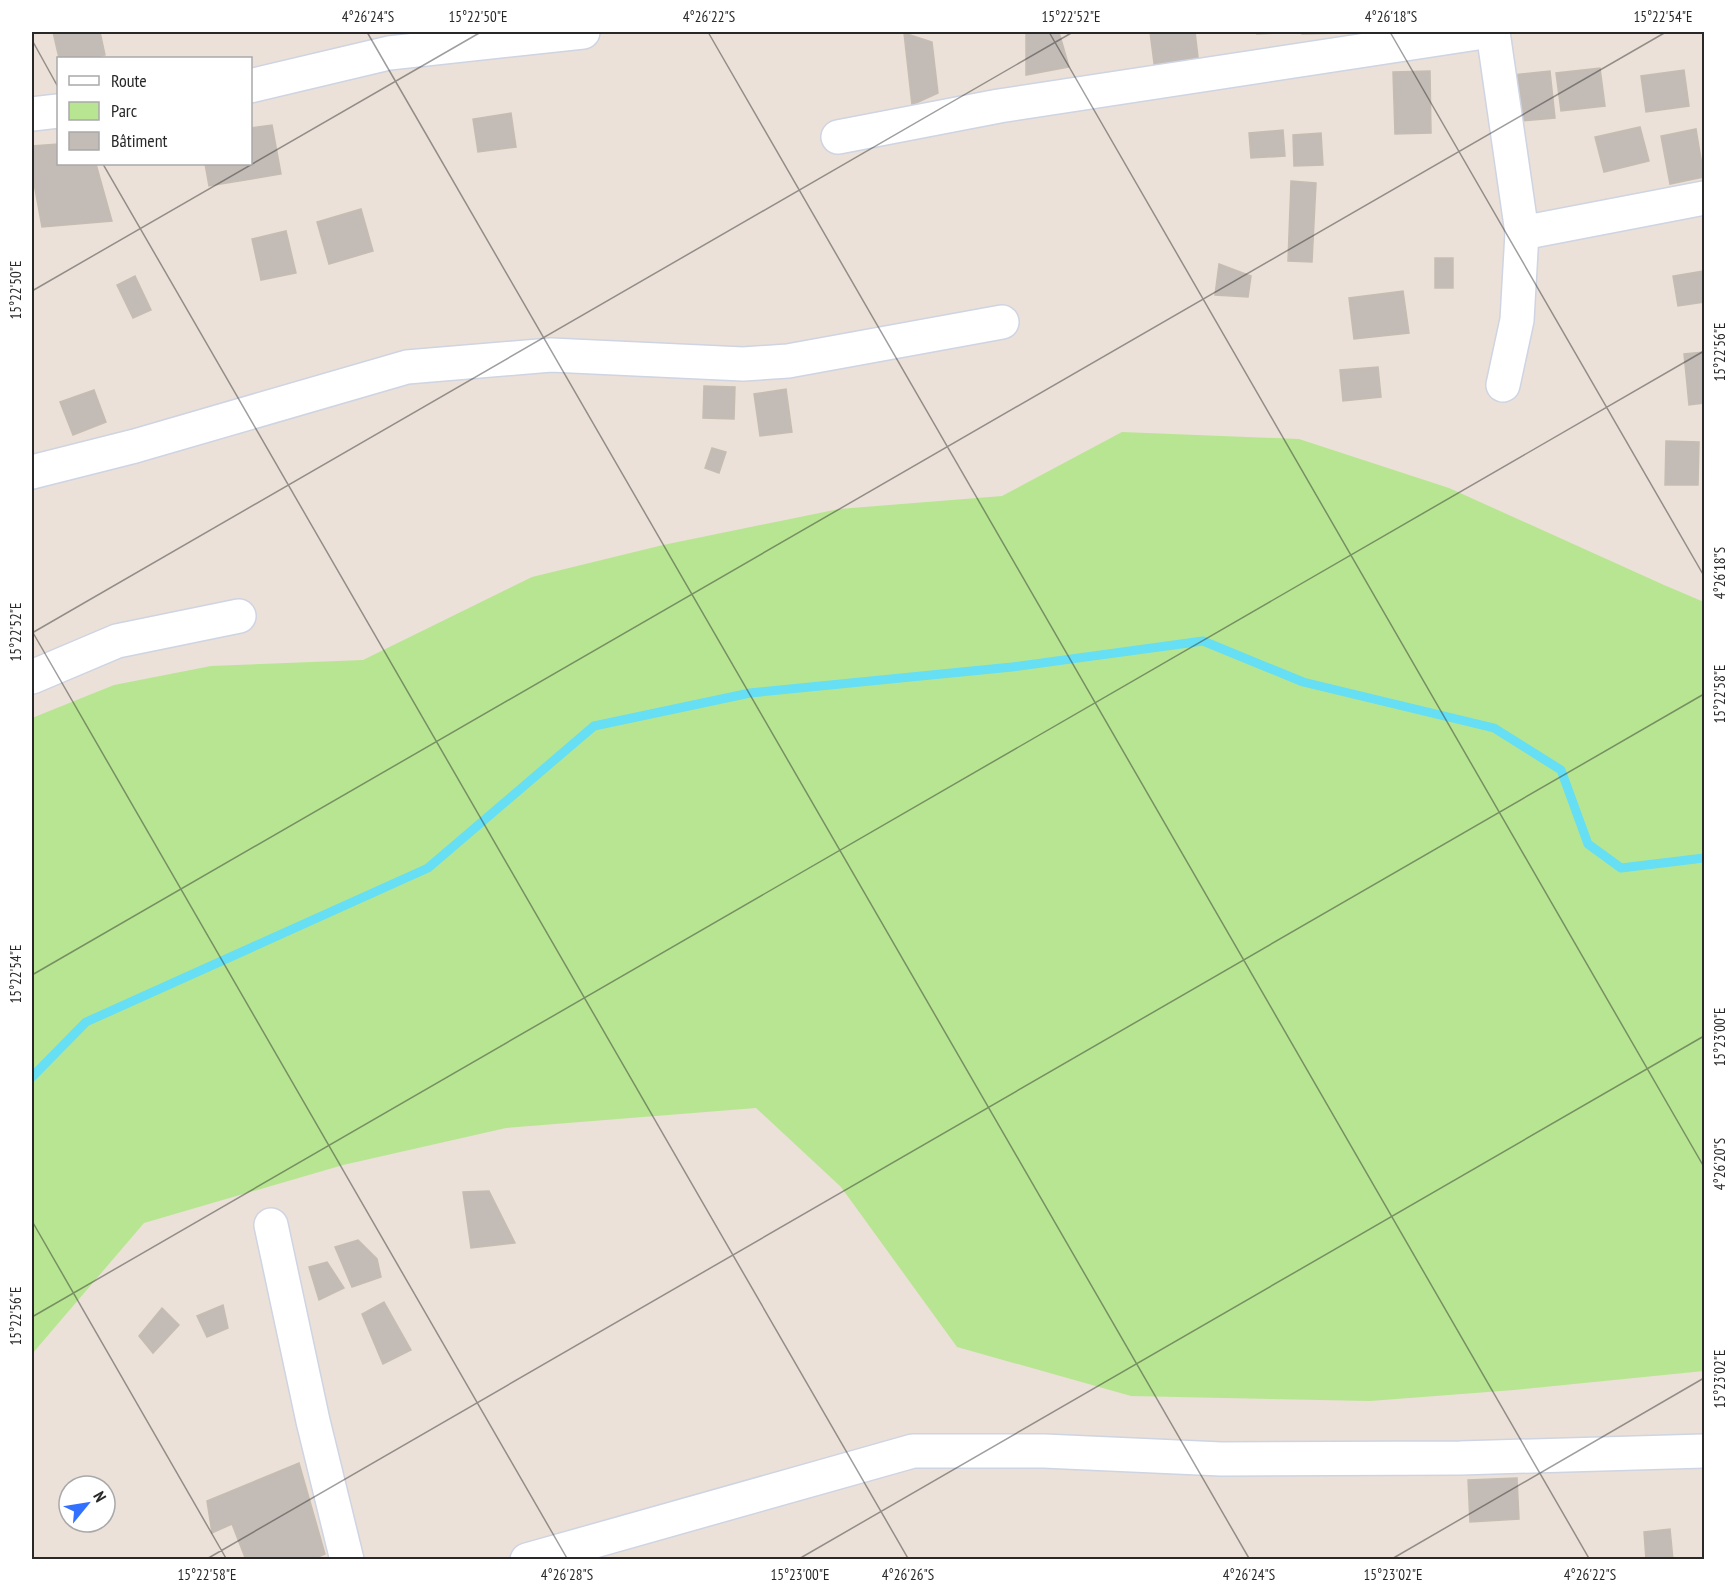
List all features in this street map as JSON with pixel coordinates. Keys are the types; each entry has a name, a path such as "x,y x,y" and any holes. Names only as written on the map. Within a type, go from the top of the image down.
{"street":[{"path":"252,86 389,52 583,32"},
{"path":"838,137 999,106 1484,32"},
{"path":"1493,32 1522,233 1517,320 1503,385"},
{"path":"32,114 57,111"},
{"path":"1522,233 1704,198"},
{"path":"32,472 135,446 407,367 551,355 743,364 777,362 1002,322"},
{"path":"32,677 117,641 239,615"},
{"path":"271,1225 313,1420 347,1560"},
{"path":"527,1560 913,1451 1044,1451 1221,1459 1460,1458 1704,1451"}],"green space":[{"path":"1122,432 1299,439 1449,488 1704,602 1704,1371 1514,1390 1370,1401 1131,1396 957,1347 841,1187 756,1108 506,1128 343,1165 144,1223 32,1354 32,718 114,685 211,666 363,660 532,577 663,545 839,509 1002,496"}],"building":[{"path":"53,32 100,32 105,55 59,57"},
{"path":"1026,32 1059,32 1069,67 1026,75"},
{"path":"1150,32 1195,32 1199,65 1155,71"},
{"path":"1257,32 1298,32 1257,34"},
{"path":"1302,32 1344,32 1344,33 1302,34"},
{"path":"904,33 932,42 938,93 912,105"},
{"path":"1600,68 1605,106 1561,111 1556,73"},
{"path":"1684,70 1689,106 1646,112 1641,76"},
{"path":"1430,71 1431,133 1395,134 1393,72"},
{"path":"1550,71 1555,118 1508,122 1504,76"},
{"path":"511,113 516,147 478,152 473,119"},
{"path":"272,125 281,174 209,186 205,165 252,165 252,128"},
{"path":"1640,127 1649,161 1604,172 1595,137"},
{"path":"1696,129 1704,177 1670,184 1661,136"},
{"path":"1283,130 1285,156 1251,158 1249,133"},
{"path":"1321,133 1323,165 1294,166 1293,135"},
{"path":"57,144 57,165 96,165 112,221 42,227 32,173 32,146"},
{"path":"1291,181 1316,183 1312,262 1288,261"},
{"path":"361,209 373,251 329,264 317,222"},
{"path":"286,231 296,273 261,280 252,239"},
{"path":"1435,258 1453,258 1453,288 1435,288"},
{"path":"1219,264 1251,276 1248,297 1215,295"},
{"path":"1704,271 1704,302 1678,306 1673,276"},
{"path":"135,276 151,310 133,318 117,285"},
{"path":"1403,291 1409,333 1354,339 1349,298"},
{"path":"1704,352 1704,403 1689,405 1684,354"},
{"path":"1378,367 1381,397 1343,401 1340,370"},
{"path":"704,386 735,387 734,419 703,418"},
{"path":"786,389 792,432 760,436 754,394"},
{"path":"94,390 106,422 73,435 60,402"},
{"path":"1666,441 1699,442 1698,485 1665,485"},
{"path":"712,448 726,452 719,473 705,468"},
{"path":"489,1191 515,1243 471,1248 463,1192"},
{"path":"358,1240 377,1259 381,1277 352,1287 335,1247"},
{"path":"327,1262 344,1288 319,1300 309,1267"},
{"path":"384,1302 411,1350 383,1364 362,1314"},
{"path":"223,1305 228,1328 207,1337 197,1316"},
{"path":"162,1308 179,1325 153,1353 139,1336"},
{"path":"299,1463 325,1554 311,1560 246,1560 232,1524 212,1533 207,1501"},
{"path":"1517,1478 1519,1519 1470,1522 1468,1480"},
{"path":"1670,1529 1673,1560 1646,1560 1644,1532"}],"waterway":[{"path":"32,1077 86,1022 428,868 594,726 750,693 1012,667 1203,641 1303,682 1494,728 1561,770 1588,844 1621,868 1704,858"}]}
